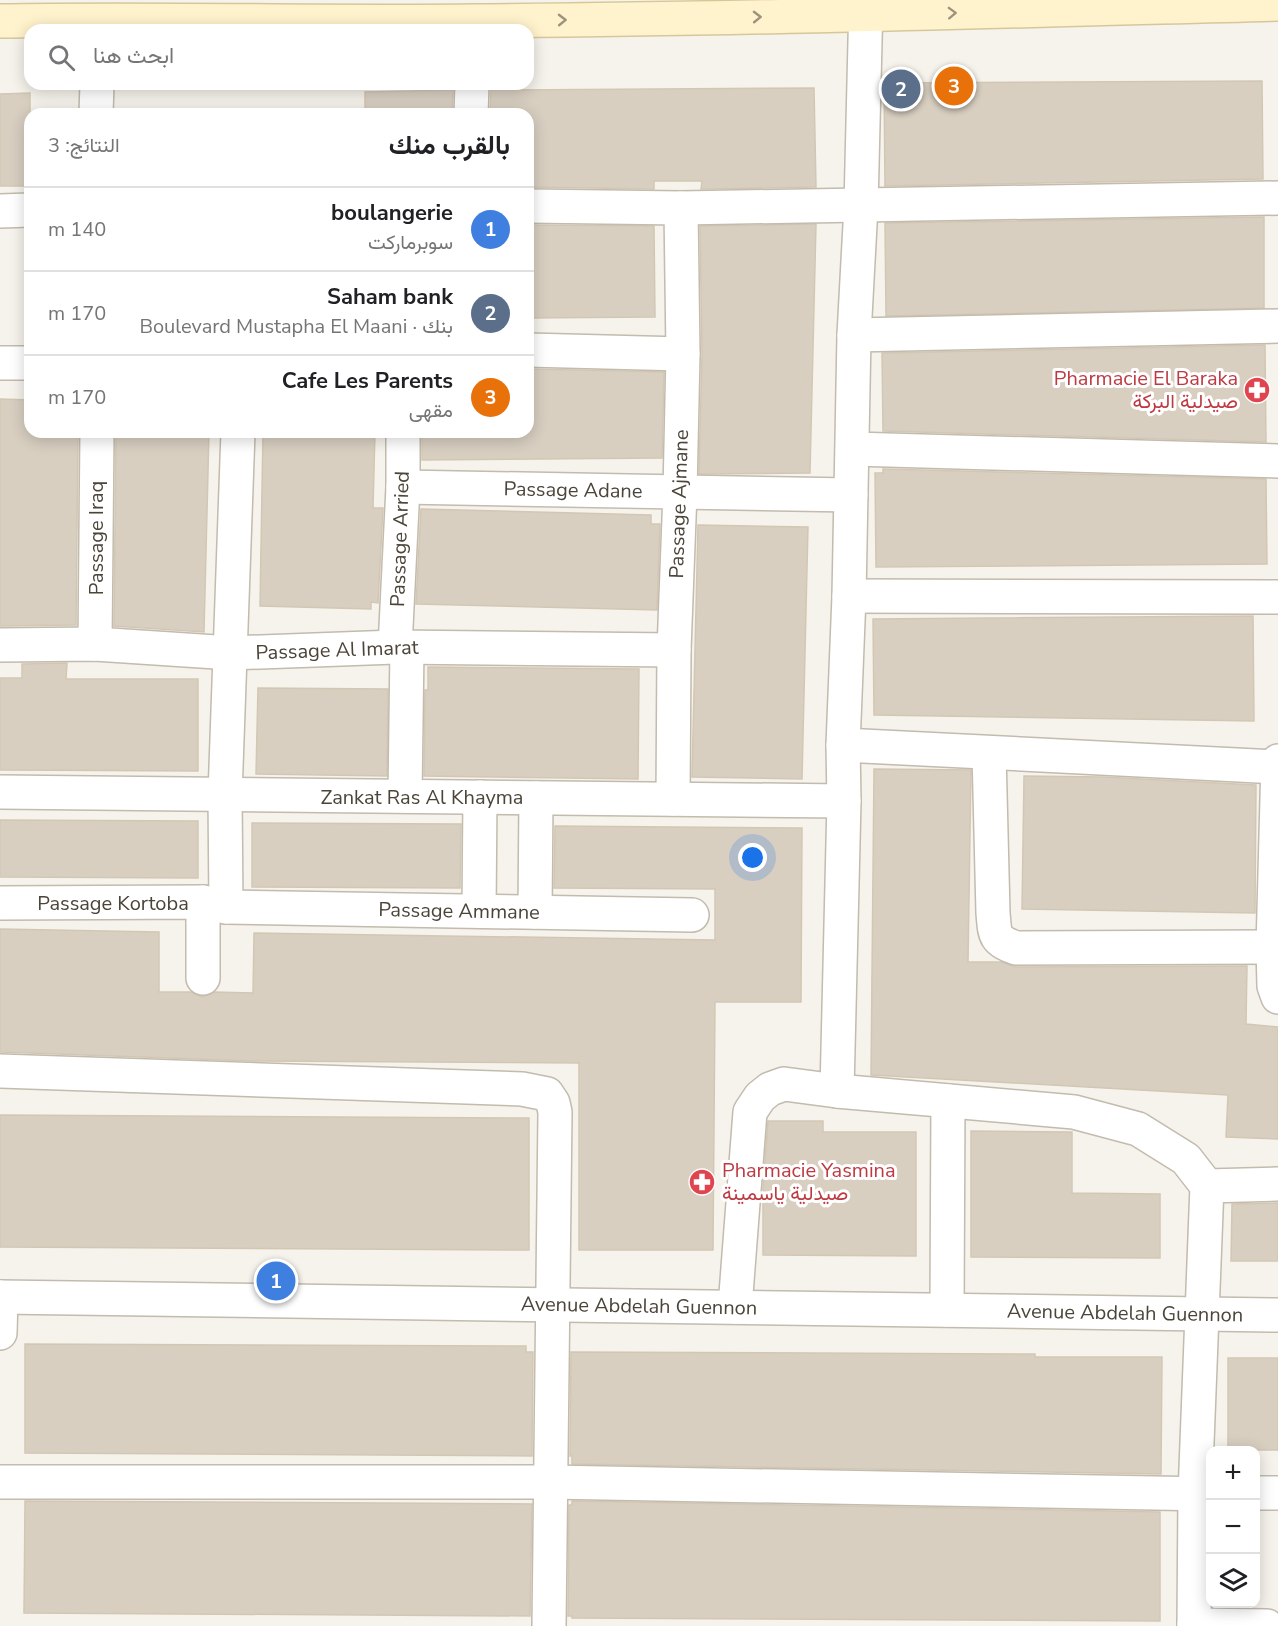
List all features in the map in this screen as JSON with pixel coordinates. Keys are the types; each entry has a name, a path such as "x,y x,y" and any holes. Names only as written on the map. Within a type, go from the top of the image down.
{"street":[{"path":"517,24 865,8 1278,4"},
{"path":"837,1091 844,801 843,746 853,449 854,335 861,207 865,8"},
{"path":"0,21 74,24"},
{"path":"96,108 97,90"},
{"path":"471,108 472,90"},
{"path":"534,206 861,207 1278,198"},
{"name":"Passage Ajmane","path":"673,799 674,650 683,354 681,208"},
{"path":"0,211 24,210"},
{"path":"854,335 1278,326"},
{"path":"534,350 683,354"},
{"path":"0,363 24,363"},
{"name":"Passage Iraq","path":"95,644 97,438"},
{"path":"203,978 215,905 225,795 238,438"},
{"name":"Passage Arried","path":"403,438 401,647 405,796"},
{"path":"853,449 1278,461"},
{"name":"Passage Adane","path":"403,487 851,495"},
{"path":"849,596 1278,597"},
{"name":"Passage Al Imarat","path":"0,645 95,644 231,653 401,647 674,650"},
{"path":"843,746 1278,767"},
{"path":"989,753 993,913 996,936 1001,942 1016,948 1275,948"},
{"path":"1278,761 1275,948 1275,986 1278,997"},
{"name":"Zankat Ras Al Khayma","path":"0,792 844,801"},
{"path":"479,911 480,797"},
{"path":"535,912 536,798"},
{"name":"Passage Kortoba","path":"0,903 215,905"},
{"name":"Passage Ammane","path":"215,905 693,915"},
{"path":"0,1071 522,1089 547,1094 553,1103 555,1113 549,1626"},
{"path":"735,1307 750,1112 760,1097 770,1089 784,1084 837,1091 1074,1112 1138,1129 1186,1159 1207,1186 1201,1314 1203,1494 1194,1625 1267,1626"},
{"path":"947,1310 948,1101"},
{"path":"1207,1186 1278,1184"},
{"path":"0,1297 0,1333"},
{"name":"Avenue Abdelah Guennon","path":"0,1297 1278,1315"},
{"path":"0,1482 550,1482 1203,1494"},
{"path":"1260,1493 1278,1493"}],"building":[{"path":"1262,81 1263,179 885,186 884,83"},
{"path":"814,88 816,187 701,189 702,181 654,181 654,189 534,187 534,108 490,108 491,90"},
{"path":"453,90 452,108 365,108 365,92"},
{"path":"30,93 30,108 24,108 24,186 0,186 0,94"},
{"path":"1264,217 1264,308 886,316 885,223"},
{"path":"816,224 810,473 699,474 702,354 700,226"},
{"path":"534,225 654,226 655,317 534,318"},
{"path":"1265,345 1266,442 883,431 882,353"},
{"path":"534,369 664,372 662,458 422,460 422,438 534,438"},
{"path":"0,399 24,400 24,438 78,438 76,625 0,626"},
{"path":"116,438 209,438 204,632 114,626"},
{"path":"263,438 375,438 373,508 383,508 378,603 371,602 371,609 260,606"},
{"path":"883,469 1266,479 1267,564 876,567 875,473 883,473"},
{"path":"421,509 651,515 651,524 660,524 657,610 416,604"},
{"path":"698,525 808,527 802,779 692,777"},
{"path":"1253,616 1254,721 874,715 873,619"},
{"path":"67,663 66,679 198,679 198,771 0,770 0,678 22,678 22,664"},
{"path":"428,667 639,669 638,779 424,776 425,690 428,690"},
{"path":"258,688 388,689 387,776 256,774"},
{"path":"874,769 971,770 968,962 1001,962 1016,967 1247,966 1246,1024 1278,1027 1278,1139 1226,1137 1228,1095 871,1075"},
{"path":"1024,776 1103,777 1256,785 1255,913 1022,909"},
{"path":"0,820 198,821 198,878 0,877"},
{"path":"252,823 461,824 460,888 252,887"},
{"path":"555,826 802,828 801,1002 715,1002 713,1250 579,1250 579,1063 253,1061 0,1052 0,929 159,932 159,992 191,992 202,997 215,992 253,993 254,933 715,940 715,889 554,888"},
{"path":"0,1115 529,1118 529,1250 0,1247"},
{"path":"768,1121 823,1121 823,1132 916,1132 916,1256 763,1255 763,1188"},
{"path":"971,1131 1072,1132 1072,1193 1160,1194 1160,1258 971,1257"},
{"path":"1278,1203 1278,1261 1231,1261 1232,1204"},
{"path":"25,1344 526,1346 526,1352 533,1352 532,1456 25,1453"},
{"path":"571,1352 1035,1354 1035,1357 1162,1357 1161,1474 572,1464 572,1456 570,1456"},
{"path":"1228,1358 1278,1358 1278,1450 1260,1450 1260,1446 1228,1446"},
{"path":"25,1501 532,1504 530,1616 24,1613"},
{"path":"572,1501 1160,1512 1160,1621 572,1618 568,1616 569,1505 572,1505"}],"place":[{"name":"Cafe Les Parents","path":"954,86"},
{"name":"Saham bank","path":"901,89"},
{"name":"Pharmacie El Baraka صيدلية البركة","path":"1257,390"},
{"name":"Pharmacie Yasmina صيدلية ياسمينة","path":"702,1182"},
{"name":"boulangerie","path":"276,1281"}]}
